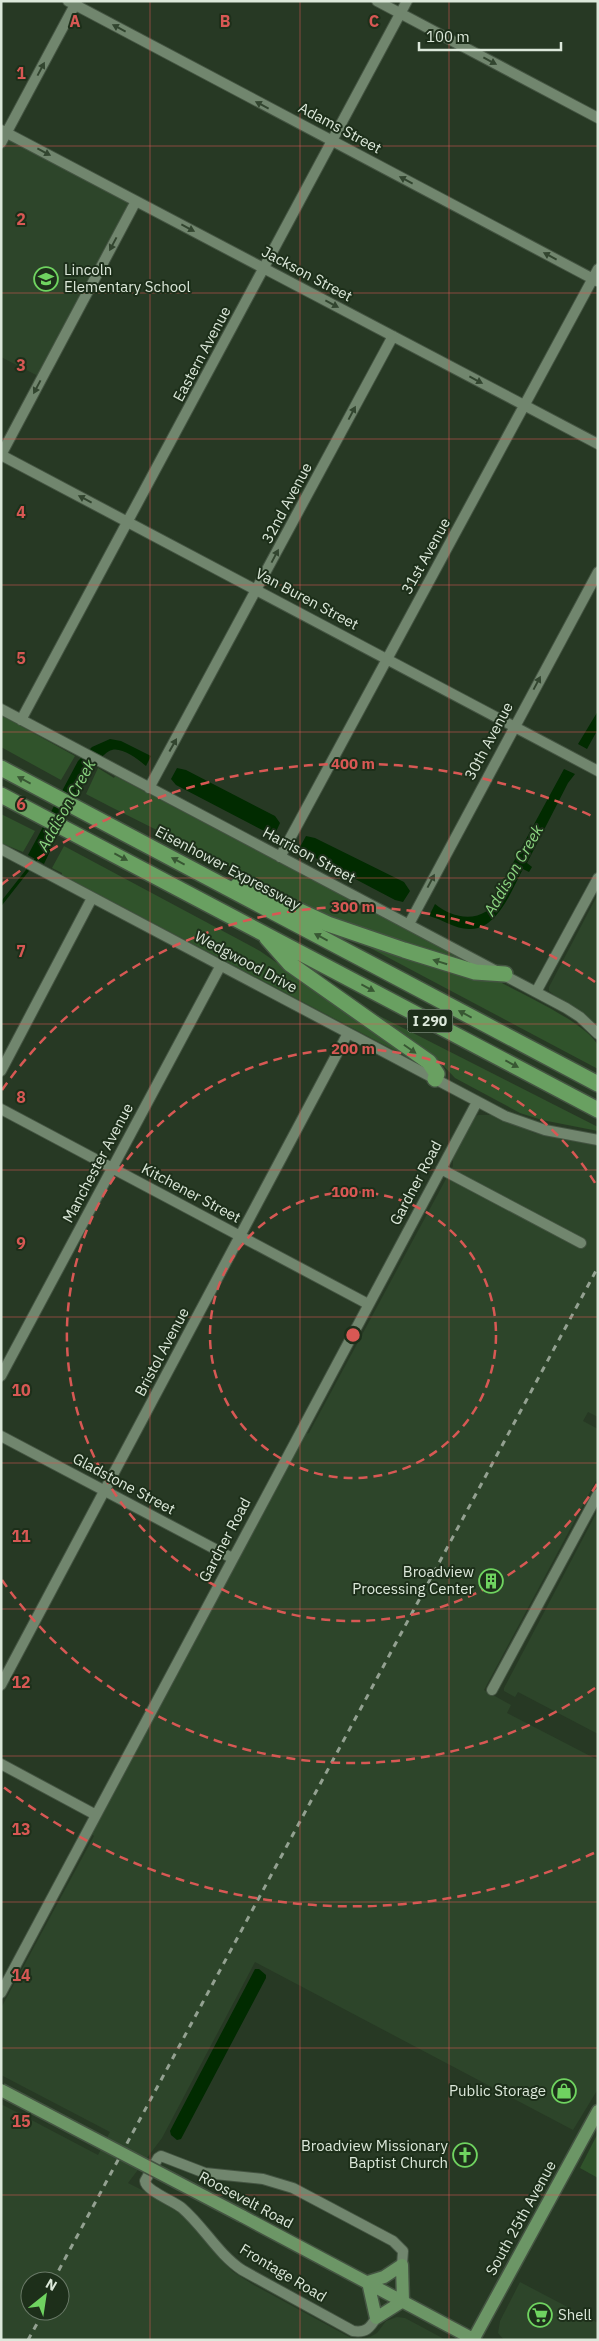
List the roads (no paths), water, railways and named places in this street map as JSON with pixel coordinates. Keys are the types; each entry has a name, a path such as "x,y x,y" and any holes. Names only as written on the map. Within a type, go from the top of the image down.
{"highway":[{"name":"Eisenhower Expressway","path":"1,768 598,1084"},
{"name":"I 290","path":"1,795 598,1110"},
{"path":"214,881 259,892 328,924 404,950 475,972 505,974"},
{"path":"263,932 290,964 429,1062 437,1074 435,1079"}],"main road":[{"name":"Roosevelt Road","path":"1,2090 474,2339"},
{"name":"South 25th Avenue","path":"474,2339 598,2111"},
{"path":"402,2265 402,2301 376,2318 368,2282 384,2277 402,2265"}],"street":[{"path":"377,1 598,118"},
{"name":"Eastern Avenue","path":"21,720 407,1"},
{"path":"1,143 4,131 74,3"},
{"name":"Adams Street","path":"74,3 332,142 596,276"},
{"name":"Jackson Street","path":"4,131 598,444"},
{"path":"1,455 136,201"},
{"name":"31st Avenue","path":"280,856 524,405 596,276"},
{"name":"32nd Avenue","path":"149,788 393,336"},
{"name":"Van Buren Street","path":"1,455 258,589 598,771"},
{"name":"30th Avenue","path":"408,924 598,572"},
{"name":"Harrison Street","path":"1,709 505,974 580,1017 598,1034"},
{"name":"Wedgwood Drive","path":"1,849 477,1102 526,1125 598,1140"},
{"path":"536,992 598,878"},
{"path":"1,1071 92,898"},
{"name":"Manchester Avenue","path":"1,1376 221,965"},
{"name":"Bristol Avenue","path":"1,1685 348,1033"},
{"name":"Gardner Road","path":"1,1993 477,1102"},
{"name":"Kitchener Street","path":"1,1109 368,1304"},
{"path":"441,1168 581,1243"},
{"name":"Gladstone Street","path":"1,1436 232,1558"},
{"path":"492,1690 598,1494"},
{"path":"1,1764 96,1815"},
{"name":"Frontage Road","path":"376,2318 369,2329 361,2332 353,2331 242,2270 230,2261 201,2226 182,2208 148,2188 145,2182 158,2158 161,2156 205,2173 278,2182 293,2188 398,2245 403,2251 402,2265"}],"water":[{"path":"598,711 598,729 587,749 578,744"},
{"path":"110,739 121,741 151,756 146,766 121,750 112,750 104,755 94,766 75,800 44,864 28,855 78,761 92,747"},
{"path":"177,768 186,770 275,816 280,823 275,834 266,832 176,785 171,779"},
{"path":"564,769 575,774 568,783 527,863 532,867 529,872 523,869 495,916 479,928 469,929 429,916 435,904 447,912 467,917 487,911"},
{"path":"306,836 315,838 404,882 410,891 403,902 395,900 306,853 300,847"},
{"path":"255,1969 259,1969 266,1975 266,1978 181,2139 177,2140 171,2135 170,2131"}],"waterway":[{"name":"Addison Creek","path":"1,904 38,857"}],"railway":[{"path":"58,2271 598,1267"},
{"path":"28,2340 38,2321"}],"place":[{"name":"Lincoln Elementary School","path":"46,279"},
{"name":"Broadview Processing Center","path":"491,1581"},
{"name":"Public Storage","path":"564,2091"},
{"name":"Broadview Missionary Baptist Church","path":"465,2155"},
{"name":"Shell","path":"540,2315"}]}
